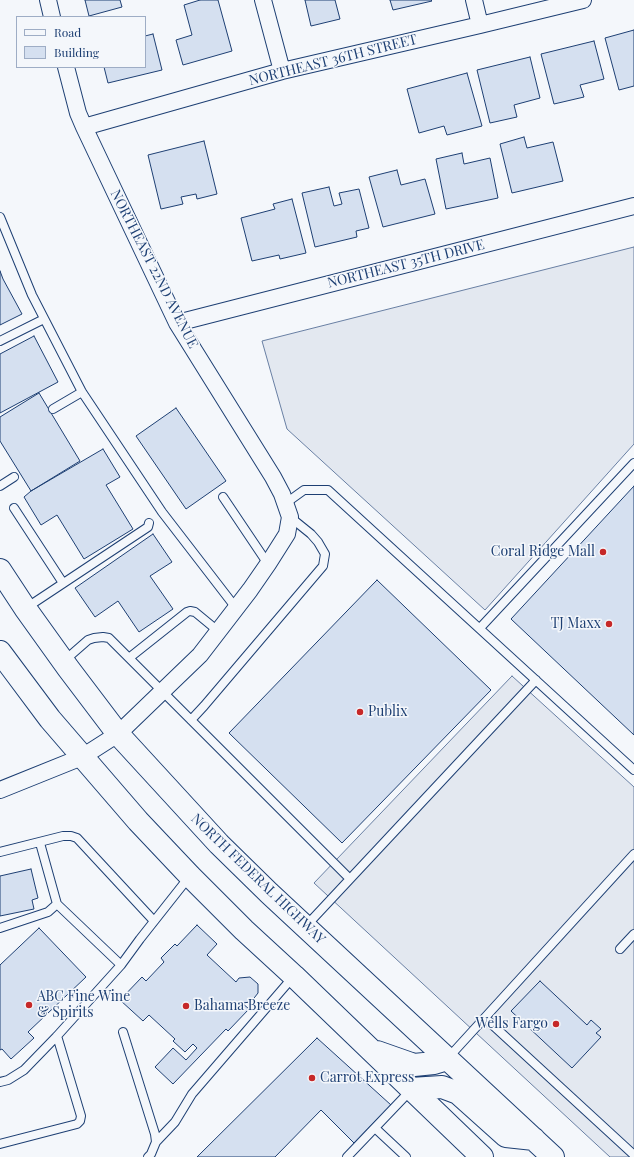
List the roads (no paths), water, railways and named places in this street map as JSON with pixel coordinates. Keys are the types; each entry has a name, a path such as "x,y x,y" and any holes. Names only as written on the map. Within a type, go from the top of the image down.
{"main road":[{"name":"NORTH FEDERAL HIGHWAY","path":"0,570 63,662 118,734 219,844 269,893 553,1157"},
{"path":"0,652 44,712 82,757 138,821 190,876 244,930 294,976 482,1157"},
{"path":"370,1050 414,1065 434,1063 447,1059"},
{"path":"412,1089 442,1087 458,1093 506,1136 534,1139"}],"street":[{"path":"48,0 52,16"},
{"path":"262,0 282,71"},
{"path":"474,0 480,25"},
{"name":"NORTHEAST 36TH STREET","path":"84,127 282,71 583,0"},
{"name":"NORTHEAST 22ND AVENUE","path":"66,68 78,113 84,127 178,323 273,477 288,510"},
{"name":"NORTHEAST 35TH DRIVE","path":"178,323 634,206"},
{"path":"0,790 82,757 118,734 200,655 268,564 287,534 288,510"}],"lane":[{"path":"0,216 32,295 82,392 162,512 236,608"},
{"path":"0,341 44,319"},
{"path":"53,409 82,392"},
{"path":"480,628 634,463"},
{"path":"0,486 14,477"},
{"path":"191,720 323,566 325,554 318,542 288,510 304,490 328,490 634,770"},
{"path":"223,497 268,564"},
{"path":"14,508 63,583"},
{"path":"25,608 148,527 149,523"},
{"path":"129,658 190,611 195,612 218,631"},
{"path":"63,662 88,640 103,637 109,638 350,878"},
{"path":"305,926 536,680"},
{"path":"0,852 63,836 77,838 154,921"},
{"path":"40,842 57,904 122,965"},
{"path":"447,1059 634,854"},
{"path":"0,1082 8,1080 24,1070 57,1036 122,965 154,921 190,876"},
{"path":"0,928 48,912 57,904"},
{"path":"620,949 634,934"},
{"path":"148,1157 151,1154 156,1142 175,1122 192,1094 294,976"},
{"path":"485,1018 634,1155"},
{"path":"123,1032 155,1134 156,1142"},
{"path":"0,1144 77,1124 80,1121 81,1116 57,1036"},
{"path":"347,1157 412,1089"},
{"path":"375,1128 406,1157"}],"place":[{"name":"Coral Ridge Mall","path":"603,552"},
{"name":"TJ Maxx","path":"609,624"},
{"name":"Publix","path":"360,712"},
{"name":"ABC Fine Wine & Spirits","path":"29,1005"},
{"name":"Bahama Breeze","path":"186,1006"},
{"name":"Wells Fargo","path":"556,1024"},
{"name":"Carrot Express","path":"312,1078"}]}
